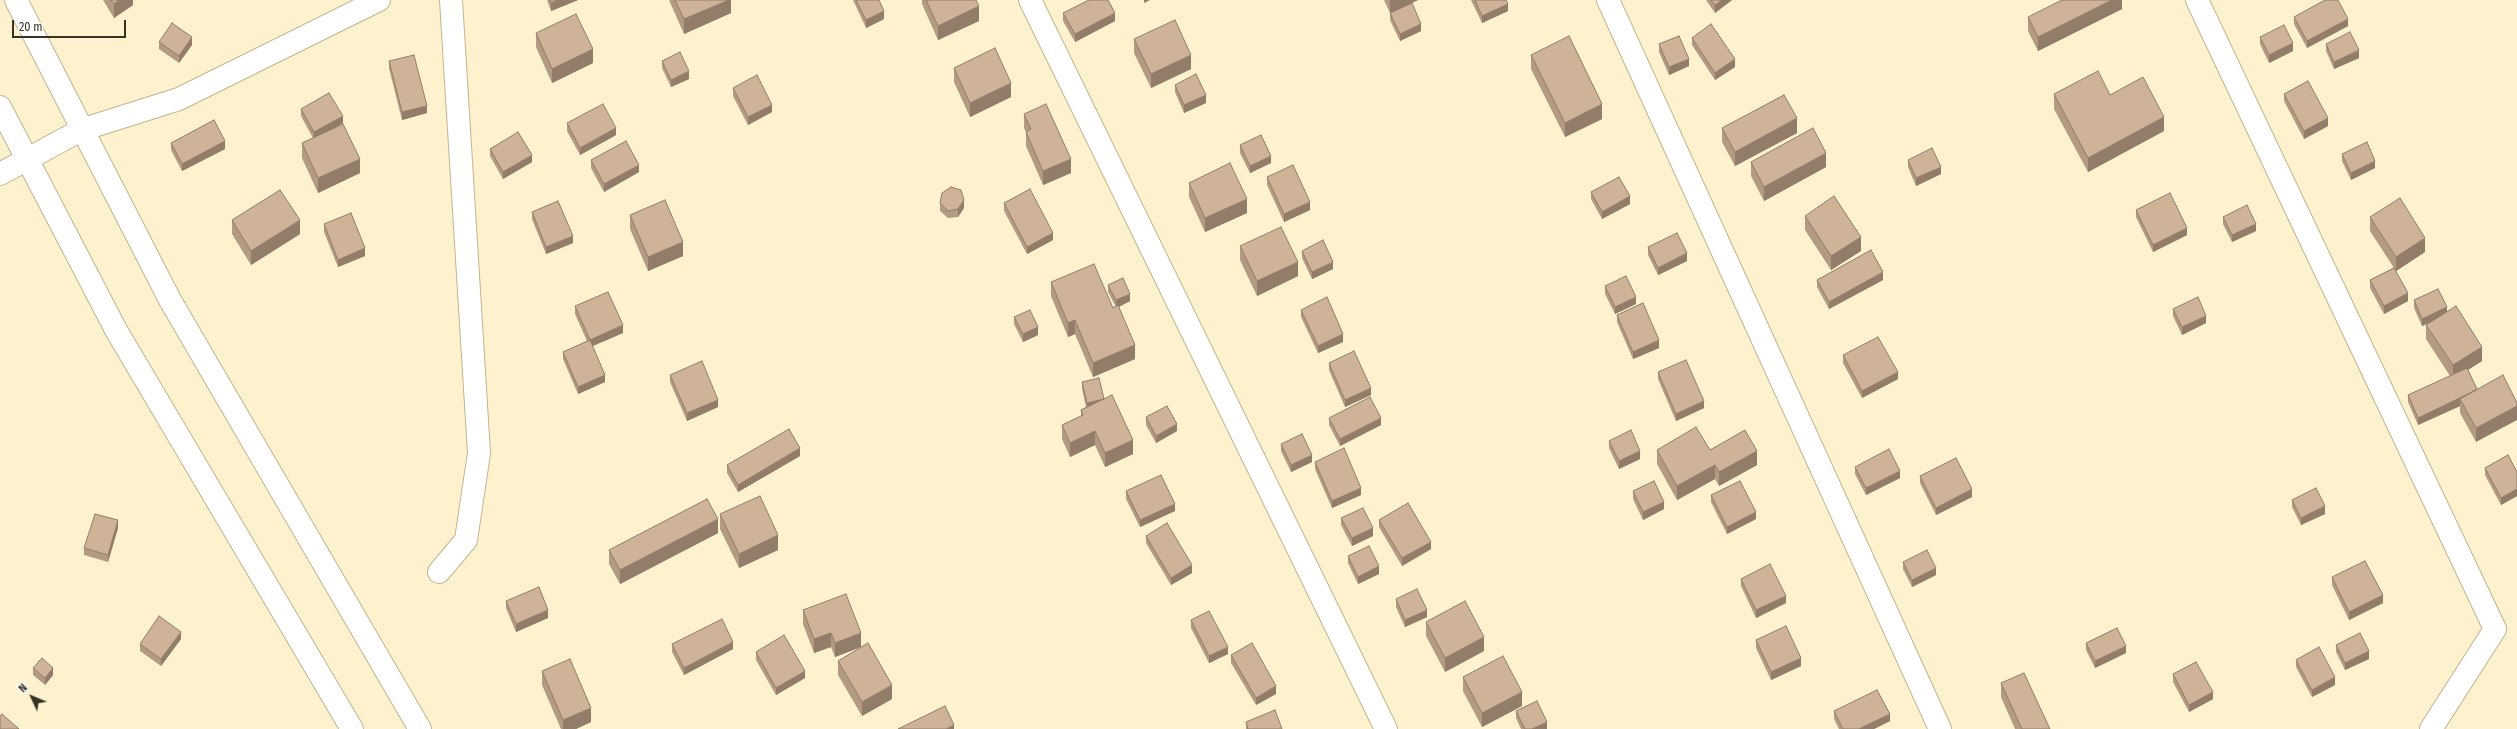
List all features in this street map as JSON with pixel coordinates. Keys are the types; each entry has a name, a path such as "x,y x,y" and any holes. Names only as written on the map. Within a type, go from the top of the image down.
{"street":[{"path":"16,0 81,130 170,300 420,729"},
{"path":"0,174 81,130 179,99 379,0"},
{"path":"439,572 466,540 479,453 451,0"},
{"path":"1030,0 1386,729"},
{"path":"1608,0 1940,729"},
{"path":"2197,0 2495,629 2431,729"},
{"path":"0,106 116,330 352,729"}],"building":[{"path":"111,0 119,0 114,4"},
{"path":"550,0 559,0 551,3"},
{"path":"675,0 729,0 684,19"},
{"path":"856,0 879,0 884,11 866,20"},
{"path":"926,0 976,0 979,6 938,26"},
{"path":"1089,0 1108,0 1115,13 1075,34 1063,13"},
{"path":"1475,0 1506,0 1508,4 1482,16"},
{"path":"1711,0 1722,0 1715,5"},
{"path":"2062,0 2112,0 2038,37 2028,17"},
{"path":"2325,0 2338,0 2348,19 2307,41 2294,17"},
{"path":"1412,3 1421,24 1400,34 1390,13"},
{"path":"576,14 593,49 552,69 536,33"},
{"path":"1175,20 1191,55 1151,74 1134,39"},
{"path":"172,23 192,37 179,56 159,42"},
{"path":"1711,24 1735,59 1715,73 1692,38"},
{"path":"2284,25 2293,43 2269,55 2260,37"},
{"path":"2350,32 2359,50 2334,62 2326,44"},
{"path":"1569,36 1602,104 1565,123 1531,55"},
{"path":"1679,36 1689,59 1669,67 1659,44"},
{"path":"995,48 1011,83 970,103 954,68"},
{"path":"680,52 689,71 671,80 662,61"},
{"path":"414,55 427,106 402,112 389,61"},
{"path":"2098,71 2110,95 2143,77 2164,117 2088,158 2054,94"},
{"path":"1196,74 1206,95 1184,105 1175,85"},
{"path":"757,75 772,105 748,117 733,88"},
{"path":"2308,81 2328,118 2304,131 2284,94"},
{"path":"329,93 343,116 314,132 301,109"},
{"path":"1784,95 1797,118 1735,152 1722,128"},
{"path":"603,104 616,128 580,148 567,123"},
{"path":"1046,104 1071,159 1043,171 1026,132 1031,129 1024,114"},
{"path":"214,120 225,141 182,164 171,143"},
{"path":"343,124 360,159 318,178 302,143"},
{"path":"1813,128 1826,153 1764,187 1751,162"},
{"path":"518,132 532,155 503,172 490,149"},
{"path":"1261,135 1271,156 1250,166 1240,145"},
{"path":"626,141 639,165 604,184 591,160"},
{"path":"2367,142 2375,161 2351,173 2342,154"},
{"path":"1932,148 1941,167 1916,178 1908,160"},
{"path":"1230,163 1247,199 1205,218 1189,183"},
{"path":"1293,165 1310,202 1284,214 1267,177"},
{"path":"1619,177 1630,196 1602,212 1591,192"},
{"path":"951,187 961,190 964,200 958,209 948,211 940,203 942,193"},
{"path":"1030,189 1053,233 1027,247 1004,203"},
{"path":"280,190 300,220 251,251 232,220"},
{"path":"2170,193 2187,228 2153,245 2136,210"},
{"path":"1834,196 1861,237 1831,256 1805,216"},
{"path":"2400,198 2425,238 2396,257 2370,217"},
{"path":"665,200 683,242 648,257 630,215"},
{"path":"558,201 573,236 546,247 532,212"},
{"path":"2247,205 2256,224 2232,235 2223,217"},
{"path":"351,213 365,248 338,260 324,224"},
{"path":"1281,227 1298,262 1257,281 1240,246"},
{"path":"1677,233 1687,253 1658,268 1648,247"},
{"path":"1323,240 1333,262 1312,272 1302,251"},
{"path":"1871,250 1883,272 1829,302 1817,280"},
{"path":"1094,264 1113,308 1118,305 1135,345 1093,363 1075,320 1068,323 1051,282"},
{"path":"2394,268 2408,293 2384,306 2370,280"},
{"path":"1626,276 1636,297 1615,307 1605,286"},
{"path":"1123,278 1130,294 1116,300 1108,285"},
{"path":"2438,289 2447,307 2422,319 2414,300"},
{"path":"608,292 623,325 590,340 575,306"},
{"path":"1327,297 1343,334 1318,346 1301,310"},
{"path":"2198,297 2206,316 2182,327 2173,309"},
{"path":"1643,303 1659,340 1633,352 1617,315"},
{"path":"2456,306 2482,347 2453,365 2426,325"},
{"path":"1030,310 1038,327 1023,334 1014,317"},
{"path":"1878,337 1898,372 1862,391 1843,355"},
{"path":"590,340 605,375 578,387 563,352"},
{"path":"1354,351 1371,388 1345,400 1329,363"},
{"path":"1686,360 1704,401 1676,414 1658,372"},
{"path":"702,361 718,400 687,413 670,375"},
{"path":"2467,368 2477,389 2418,418 2408,395"},
{"path":"2503,375 2517,403 2517,406 2476,428 2460,399"},
{"path":"1099,378 1104,399 1087,403 1082,382"},
{"path":"1112,395 1133,440 1105,453 1095,431 1070,443 1062,425 1083,415 1081,410"},
{"path":"1370,397 1381,418 1340,439 1329,418"},
{"path":"1167,406 1177,424 1156,436 1146,417"},
{"path":"1696,427 1710,450 1745,430 1757,451 1719,472 1715,465 1677,486 1657,450"},
{"path":"789,429 800,448 738,485 727,465"},
{"path":"1631,430 1640,451 1619,461 1609,441"},
{"path":"1302,434 1312,455 1291,465 1281,444"},
{"path":"1344,448 1361,488 1332,501 1315,462"},
{"path":"1889,449 1900,471 1866,488 1855,467"},
{"path":"2508,455 2517,472 2517,489 2501,498 2485,468"},
{"path":"1956,458 1972,489 1936,508 1920,476"},
{"path":"1161,475 1175,504 1140,520 1126,491"},
{"path":"1654,481 1664,502 1643,512 1633,491"},
{"path":"1740,481 1756,512 1727,527 1711,495"},
{"path":"2316,488 2325,506 2301,518 2292,500"},
{"path":"760,496 778,535 739,554 720,514"},
{"path":"707,499 718,519 620,570 609,550"},
{"path":"1408,503 1431,542 1402,558 1379,520"},
{"path":"1363,508 1373,528 1352,538 1341,518"},
{"path":"95,514 118,520 108,555 84,548"},
{"path":"1167,523 1192,565 1171,578 1146,536"},
{"path":"1369,546 1379,566 1358,577 1348,556"},
{"path":"1927,550 1936,568 1912,580 1903,562"},
{"path":"2365,561 2383,595 2349,612 2332,577"},
{"path":"1770,564 1786,596 1756,610 1741,579"},
{"path":"539,587 548,610 516,624 506,601"},
{"path":"1417,589 1427,610 1405,620 1396,599"},
{"path":"846,594 861,633 835,643 831,633 814,639 803,610"},
{"path":"1465,601 1484,637 1445,658 1426,622"},
{"path":"1209,611 1228,647 1209,656 1191,620"},
{"path":"159,616 181,632 161,659 140,644"},
{"path":"722,619 733,642 684,668 672,644"},
{"path":"1786,626 1801,658 1771,672 1756,640"},
{"path":"2117,628 2126,646 2095,661 2086,643"},
{"path":"2360,633 2369,651 2345,663 2336,645"},
{"path":"784,635 805,671 776,688 756,652"},
{"path":"868,643 892,685 862,702 838,661"},
{"path":"1252,643 1276,686 1256,698 1231,655"},
{"path":"2319,647 2335,677 2312,690 2296,660"},
{"path":"1503,656 1522,692 1482,713 1463,677"},
{"path":"42,658 53,668 45,678 33,668"},
{"path":"570,659 591,708 563,720 542,671"},
{"path":"2196,662 2213,692 2189,705 2173,674"},
{"path":"2024,673 2050,729 2022,729 2001,683"},
{"path":"1877,690 1890,714 1859,729 1843,729 1834,711"},
{"path":"1537,701 1547,722 1532,729 1525,729 1516,711"},
{"path":"945,706 954,725 946,729 898,729"},
{"path":"1275,710 1282,729 1248,729 1246,722"},
{"path":"2,714 19,729 0,729 0,716"}]}
